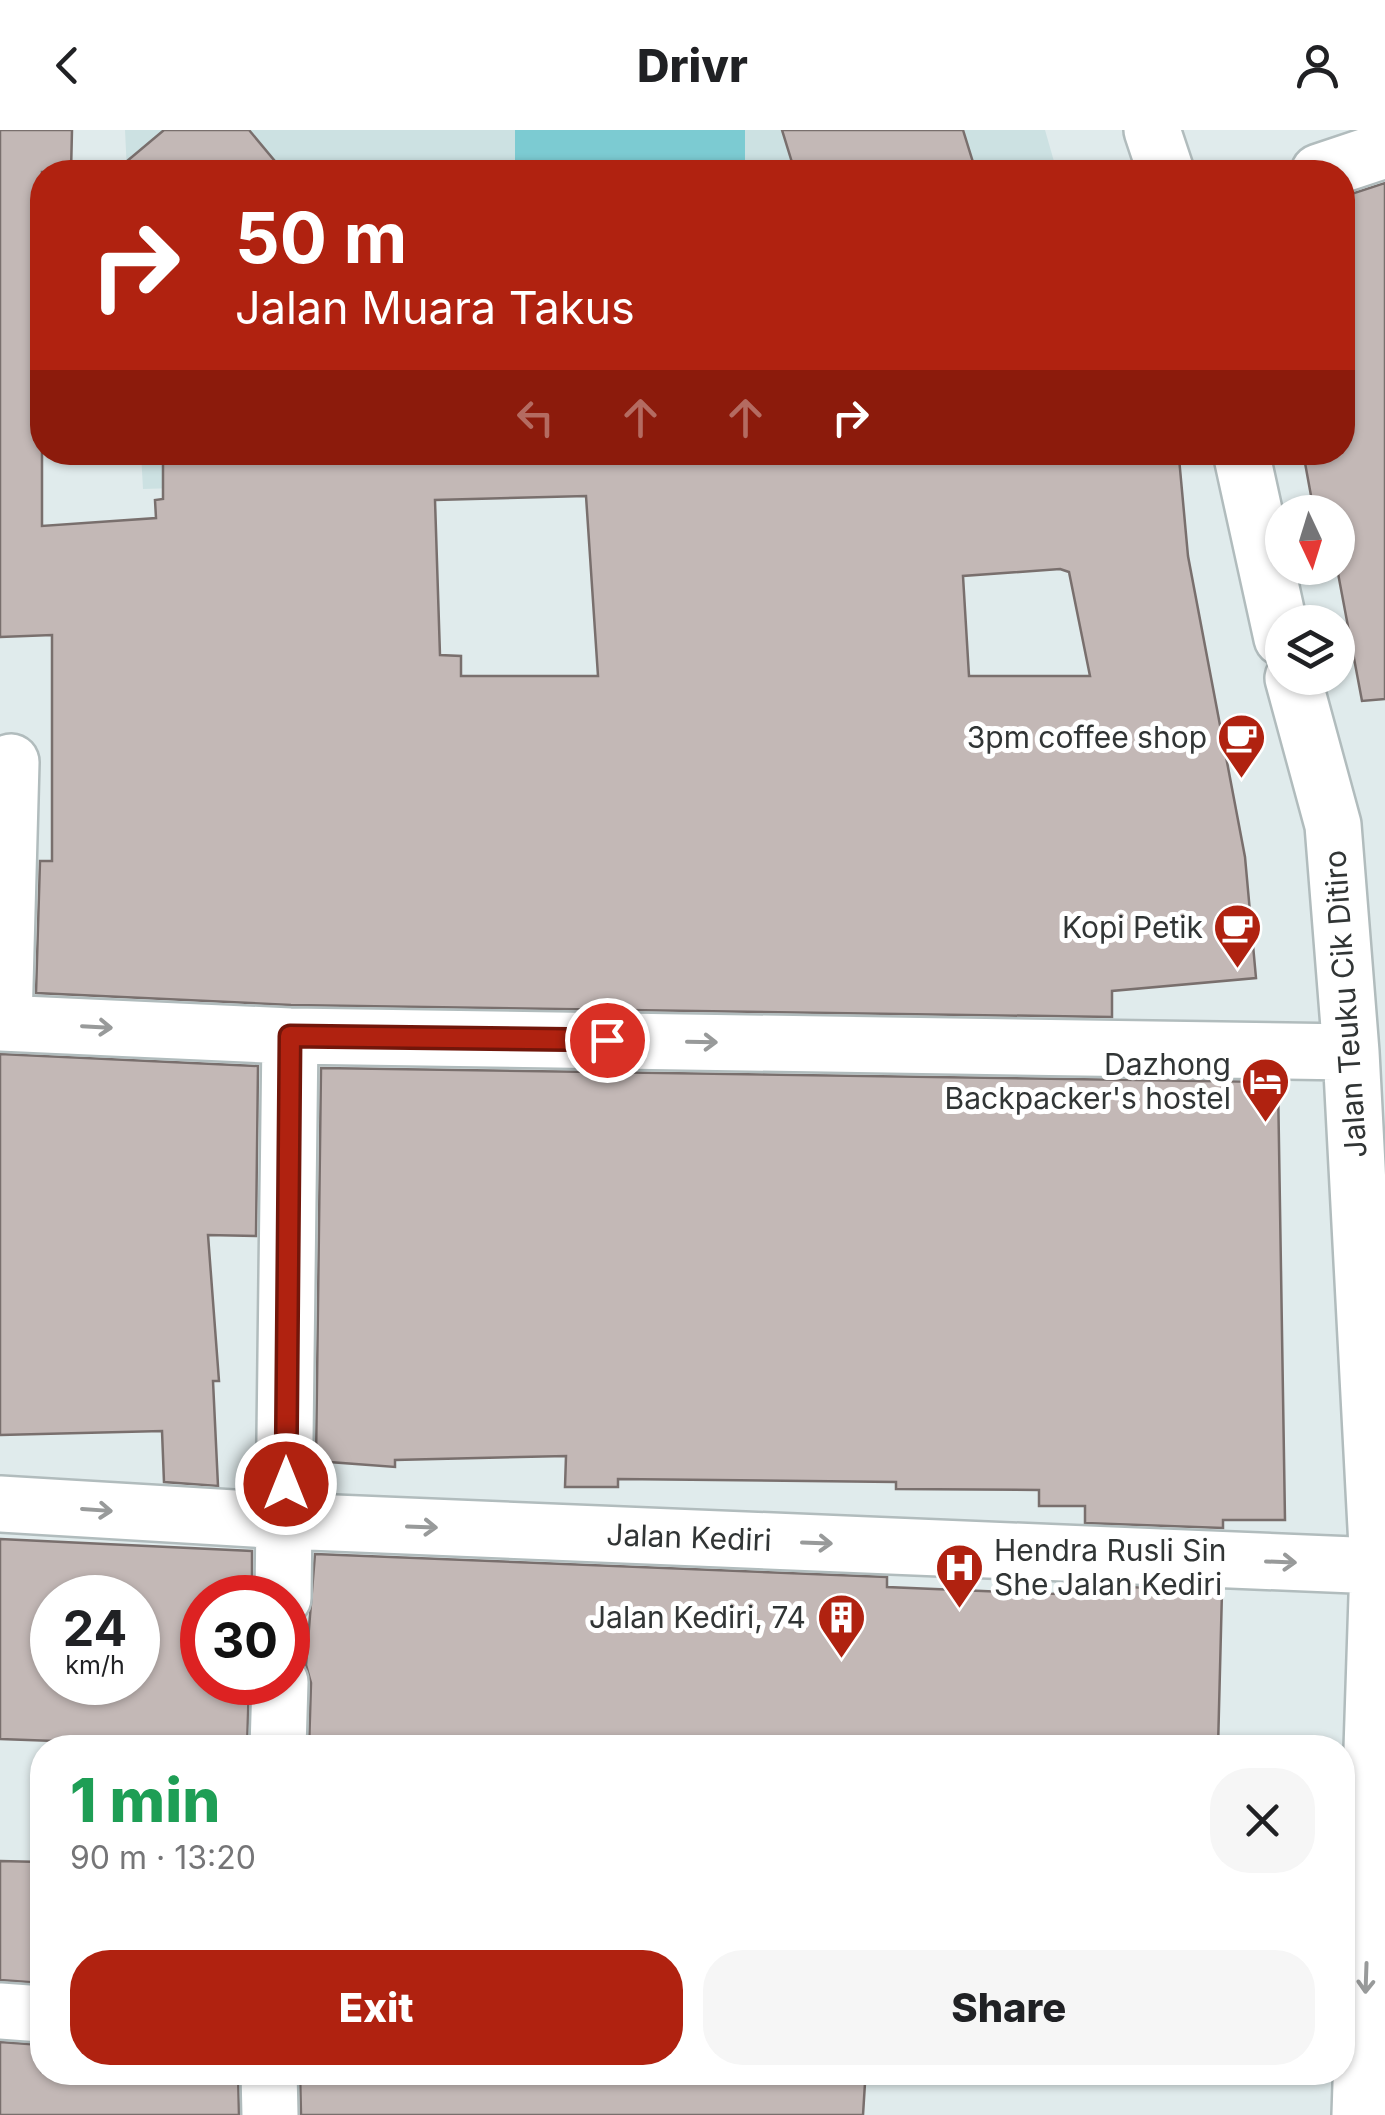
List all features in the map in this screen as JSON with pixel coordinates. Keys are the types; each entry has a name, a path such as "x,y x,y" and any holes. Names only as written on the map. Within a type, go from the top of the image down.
{"street":[{"path":"1152,130 1162,160"},
{"path":"1355,160 1385,150"},
{"path":"1245,465 1275,605"},
{"name":"Jalan Teuku Cik Ditiro","path":"1298,695 1333,825 1351,1052 1378,1566 1363,2069"},
{"path":"11,762 2,1023 290,1036 1351,1052"},
{"path":"284,1575 290,1036"},
{"name":"Jalan Kediri","path":"0,1504 286,1522 1378,1566"},
{"path":"278,1735 279,1705"},
{"path":"0,2011 30,2013"},
{"path":"269,2085 270,2115"}],"shaded area":[{"path":"125,130 1045,130 1054,160 126,160"},
{"path":"515,130 745,130 745,160 515,160"},
{"path":"142,465 267,465 268,485 143,489"}],"building":[{"path":"0,130 72,130 71,160 30,160 30,465 42,465 42,526 156,518 155,500 163,499 163,465 1180,465 1188,556 1245,857 1256,978 1112,991 1112,1017 291,1005 36,993 40,861 52,861 52,635 0,637","holes":["586,496 598,676 461,676 461,656 440,655 435,500","1060,569 1069,572 1090,676 969,676 963,576"]},
{"path":"164,130 249,130 274,160 128,160"},
{"path":"782,130 963,130 972,160 791,160"},
{"path":"1385,183 1385,699 1362,701 1355,664 1355,605 1344,605 1340,585 1355,585 1355,495 1311,495 1305,465 1355,465 1355,193"},
{"path":"0,1054 258,1066 256,1236 208,1235 219,1381 213,1381 218,1486 164,1482 162,1431 0,1435"},
{"path":"321,1068 1278,1082 1285,1520 1223,1520 1223,1528 1085,1523 1085,1506 1039,1506 1039,1490 896,1489 896,1482 618,1479 618,1487 565,1487 566,1456 395,1460 395,1467 316,1461"},
{"path":"0,1539 252,1551 252,1575 180,1575 180,1705 248,1705 247,1735 30,1735 30,1740 0,1739"},
{"path":"315,1554 887,1577 887,1587 1081,1595 1081,1585 1222,1591 1218,1735 309,1735 310,1616"},
{"path":"0,1861 30,1862 30,1982 0,1980"},
{"path":"0,2042 30,2044 30,2085 238,2085 239,2115 0,2115"},
{"path":"300,2085 865,2085 863,2115 301,2115"}],"place":[{"name":"3pm coffee shop","path":"1242,780"},
{"name":"Kopi Petik","path":"1238,970"},
{"name":"Dazhong Backpacker's hostel","path":"1266,1124"},
{"name":"Hendra Rusli Sin She Jalan Kediri","path":"959,1610"},
{"name":"Jalan Kediri, 74","path":"841,1660"}],"route":[{"path":"286,1484 290,1036 607,1040"}]}
